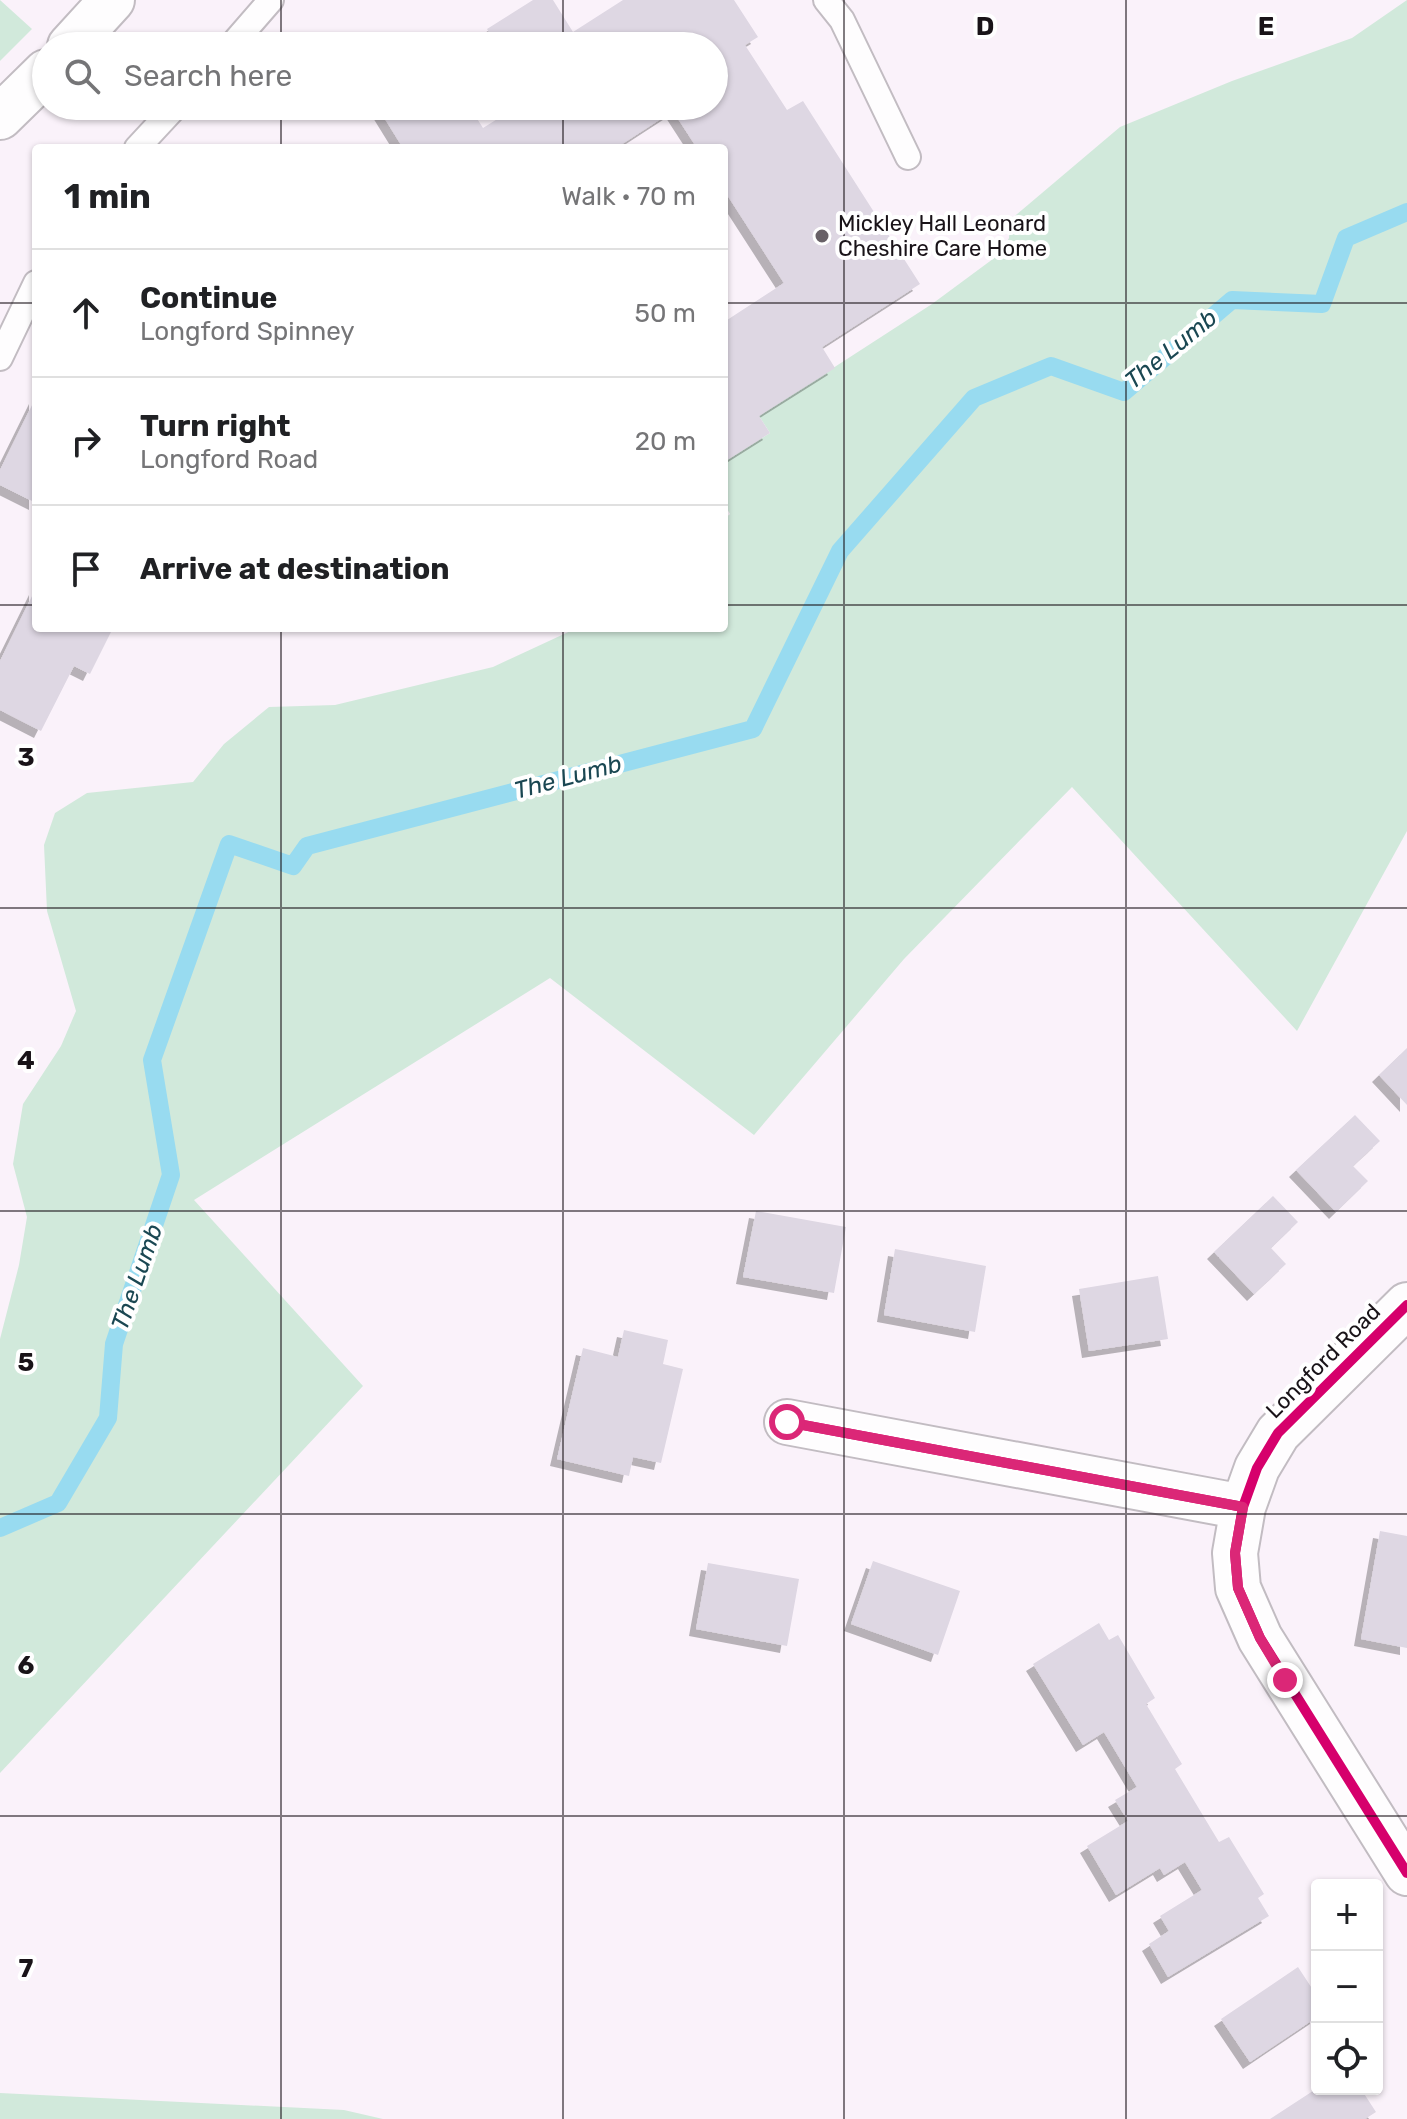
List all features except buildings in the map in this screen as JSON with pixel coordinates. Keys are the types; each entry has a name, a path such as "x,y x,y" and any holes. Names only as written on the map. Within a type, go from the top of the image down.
{"street":[{"path":"83,32 112,0"},
{"path":"0,117 32,86"},
{"name":"Longford Road","path":"1407,1305 1278,1433 1257,1468 1243,1507 1235,1553 1238,1588 1260,1638 1407,1873"},
{"path":"787,1422 1243,1507"}],"lane":[{"path":"243,32 271,0"},
{"path":"826,0 842,20 908,157"},
{"path":"141,144 163,120"},
{"path":"0,358 32,291"}],"green space":[{"path":"0,0 32,29 0,61"},
{"path":"1407,0 1407,831 1297,1031 1072,787 904,959 754,1135 550,978 194,1200 363,1386 0,1773 0,1339 19,1265 27,1217 13,1164 23,1104 61,1046 76,1011 47,911 44,845 55,813 87,793 193,782 224,744 269,707 335,705 493,667 568,632 728,632 728,459 770,433 759,416 932,304 1001,253 1009,238 1010,220 1120,127 1232,81 1352,38"},
{"path":"0,2093 344,2110 383,2119 0,2119"}],"waterway":[{"name":"The Lumb","path":"0,1528 58,1503 108,1418 114,1344 171,1175 152,1060 229,844 293,866 307,846 753,729 840,551 974,398 1051,366 1124,392 1232,300 1322,304 1346,238 1407,212"}],"cycle path":[{"path":"1407,1305 1278,1433 1257,1468 1243,1507 1235,1553 1238,1588 1260,1638 1407,1873"},
{"path":"787,1422 1243,1507"}],"place":[{"name":"Mickley Hall Leonard Cheshire Care Home","path":"822,236"}],"route":[{"path":"787,1422 1243,1507 1235,1553 1238,1588 1260,1638 1285,1680"}]}
